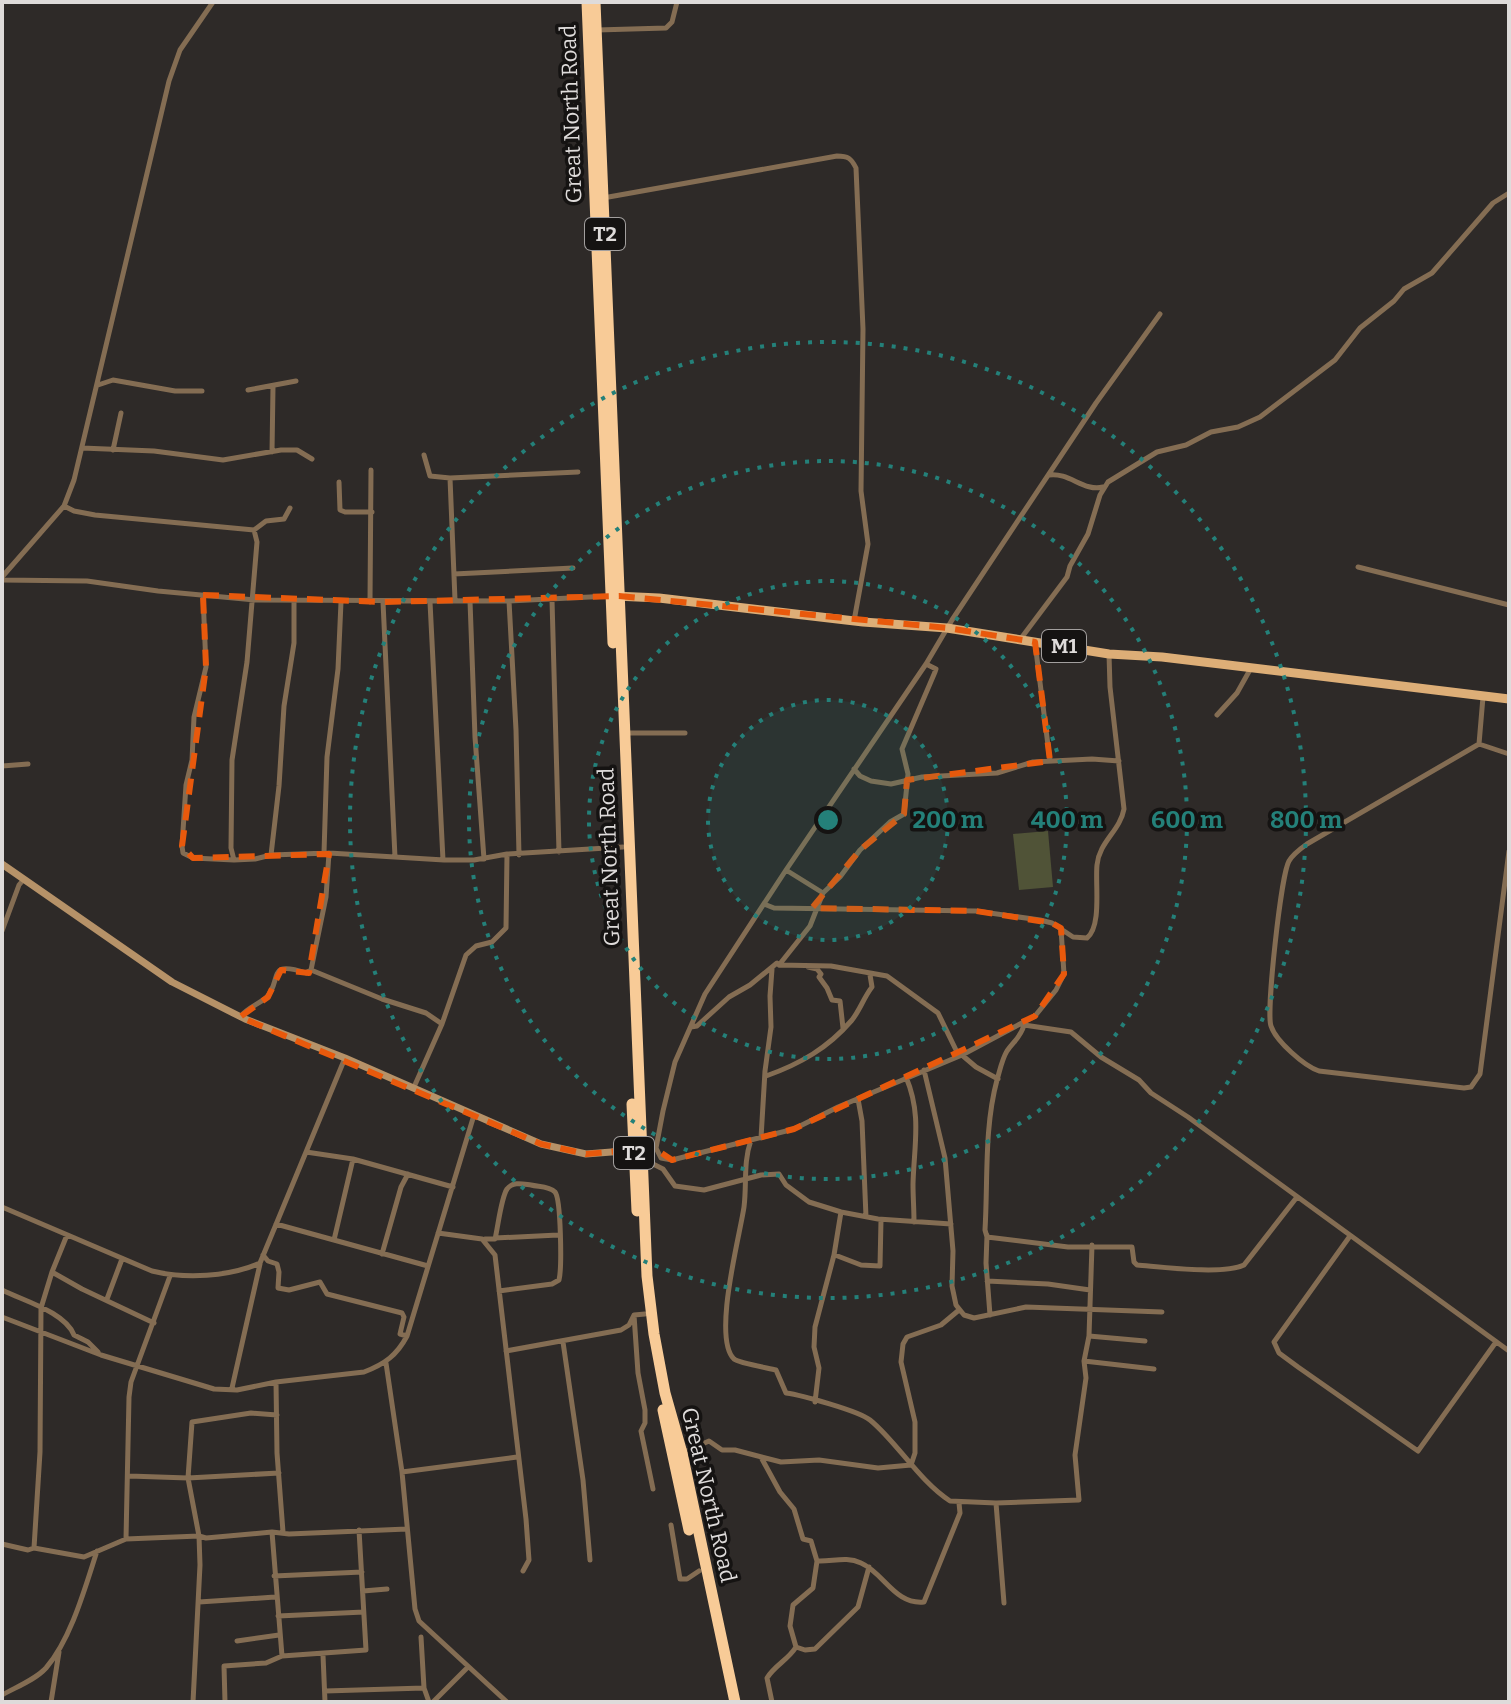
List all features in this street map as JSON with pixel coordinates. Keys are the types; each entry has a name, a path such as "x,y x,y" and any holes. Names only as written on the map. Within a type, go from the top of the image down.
{"highway":[{"name":"Great North Road","path":"587,2 596,125 623,847 651,1314 665,1393 682,1453 735,1702"},
{"name":"Great North Road","path":"595,2 596,125"},
{"name":"Great North Road","path":"615,596 640,1153 639,1315 727,1702"}],"main road":[{"name":"M1","path":"615,596 947,628 1109,654 1252,667 1509,699"},
{"path":"2,864 172,982 240,1017 414,1087 541,1144 566,1151 640,1153"}],"street":[{"path":"2,578 64,506 82,448 169,81 180,50 213,2"},
{"path":"597,30 666,28 672,22 677,2"},
{"path":"599,199 837,156 847,156 852,160 856,168 863,329 861,491 868,544 854,621"},
{"path":"1049,475 1063,475 1090,488 1104,486 1157,452 1186,445 1211,432 1238,427 1260,417 1335,360 1360,328 1404,289 1432,273 1493,203 1509,193"},
{"path":"1061,928 1064,962 1061,982 1042,1010 1024,1024 962,1055 906,1077 794,1129 672,1160 661,1158 656,1148 675,1062 705,994 1096,403 1160,314"},
{"path":"97,386 113,380 175,391 202,391"},
{"path":"248,390 296,381"},
{"path":"272,452 273,387"},
{"path":"113,450 121,413"},
{"path":"82,448 154,451 223,460 297,450 312,459"},
{"path":"424,455 430,476 450,478 578,472"},
{"path":"370,602 371,470"},
{"path":"450,478 455,600"},
{"path":"339,482 340,510 372,512"},
{"path":"1019,641 1067,577 1088,534 1104,486"},
{"path":"64,506 95,515 254,530 266,521 284,519 290,508"},
{"path":"234,860 231,848 232,760 247,662 257,542 254,530"},
{"path":"1358,567 1509,605"},
{"path":"454,574 573,568"},
{"path":"2,578 87,581 252,600 430,602 615,596"},
{"path":"203,595 206,667 194,717 192,760 186,785 183,853 193,858 234,860 327,853 443,860 623,847"},
{"path":"271,855 284,706 294,643 294,600"},
{"path":"552,600 559,852"},
{"path":"470,601 484,859"},
{"path":"509,601 519,855"},
{"path":"240,1017 267,997 276,974 283,968 306,973 311,970 326,897 327,757 338,669 341,602"},
{"path":"383,602 395,857"},
{"path":"430,602 443,860"},
{"path":"1035,642 1050,761"},
{"path":"764,904 774,908 976,911 1015,915 1052,923 1080,939 1087,938 1094,930 1099,852 1122,818 1124,809 1109,654"},
{"path":"691,1027 697,1026 724,1001 775,966 808,929 823,893 840,877 860,850 890,822 904,814 907,769 902,749 936,669 926,664"},
{"path":"1217,715 1237,693 1252,667"},
{"path":"1479,744 1483,697"},
{"path":"623,733 685,733"},
{"path":"1509,754 1479,744 1307,844 1289,859 1269,1014 1273,1030 1298,1059 1319,1071 1471,1087 1480,1074 1509,851"},
{"path":"854,769 860,776 882,784 907,779 997,773 1025,764 1050,761 1119,761"},
{"path":"2,766 28,764"},
{"path":"414,1087 442,1024 469,950 492,942 506,928 507,854"},
{"path":"786,870 823,893"},
{"path":"2,931 24,879"},
{"path":"803,965 817,969 832,1000 840,1001 843,1028"},
{"path":"775,966 831,966 887,976 938,1013 953,1047 976,1067 998,1079"},
{"path":"761,1138 771,1027 770,996 775,966"},
{"path":"311,970 426,1013 442,1024"},
{"path":"766,1076 811,1056 853,1019 872,987 870,975"},
{"path":"990,1315 985,1230 988,1154 998,1079 1008,1049 1021,1035 1024,1024"},
{"path":"1024,1024 1071,1032 1101,1057 1139,1080 1151,1093 1508,1350"},
{"path":"232,1388 260,1263 345,1058"},
{"path":"924,1070 945,1158 952,1286 959,1310 970,1318 1026,1307 1162,1312"},
{"path":"906,1077 912,1091 918,1135 913,1184 914,1222"},
{"path":"858,1099 862,1121 866,1217"},
{"path":"2,1317 101,1355 214,1389 237,1390 276,1382 364,1372 386,1363 397,1354 407,1336 474,1115"},
{"path":"751,1140 745,1159 744,1210 735,1243 726,1319 728,1347 738,1361 776,1370 786,1393 867,1417 944,1497 959,1503 1079,1500 1075,1455 1086,1378 1084,1361 1089,1336 1092,1245"},
{"path":"640,1153 656,1148"},
{"path":"306,1152 353,1159 453,1187"},
{"path":"640,1153 663,1169 675,1186 704,1190 761,1175 779,1174 786,1185 809,1202 841,1212 881,1220 951,1224"},
{"path":"334,1240 353,1159"},
{"path":"382,1254 401,1187 408,1174"},
{"path":"495,1239 507,1189 519,1183 550,1188 555,1192 560,1203 558,1235 561,1266 557,1282 499,1291"},
{"path":"987,1234 987,1237 1019,1243 1132,1247 1137,1265 1217,1270 1240,1267 1297,1197"},
{"path":"2,1207 122,1259 170,1276 245,1270 260,1263"},
{"path":"815,1402 819,1368 814,1347 815,1327 834,1255 841,1212"},
{"path":"834,1255 861,1265 880,1266 881,1220"},
{"path":"276,1224 428,1266"},
{"path":"438,1233 482,1239 558,1235"},
{"path":"34,1548 39,1465 41,1308 67,1235"},
{"path":"1350,1236 1274,1342 1279,1353 1418,1451 1496,1342"},
{"path":"482,1239 495,1255 529,1557 523,1571"},
{"path":"263,1255 277,1264 278,1288 289,1290 320,1282 327,1294 402,1313 400,1334 407,1336"},
{"path":"107,1299 122,1259"},
{"path":"52,1272 154,1323"},
{"path":"126,1539 131,1382 140,1365 170,1276"},
{"path":"987,1281 1090,1290"},
{"path":"2,1290 71,1326 74,1335 88,1342 101,1355"},
{"path":"911,1465 915,1453 915,1422 901,1362 903,1344 907,1337 941,1325 959,1310"},
{"path":"506,1351 621,1330 639,1315"},
{"path":"639,1315 638,1373 645,1410 645,1423 641,1431 653,1489"},
{"path":"1089,1336 1145,1341"},
{"path":"563,1342 583,1480 590,1560"},
{"path":"1084,1361 1154,1369"},
{"path":"386,1363 402,1472 415,1609 419,1621 507,1702"},
{"path":"276,1382 283,1532"},
{"path":"193,1702 199,1536 188,1478 191,1427 194,1421 251,1413 277,1415"},
{"path":"682,1453 709,1441 722,1450 735,1450 781,1462 819,1460 878,1468 911,1465"},
{"path":"402,1472 517,1457"},
{"path":"762,1458 780,1492 794,1509 803,1539 811,1541 817,1561 813,1588 793,1605 790,1626 796,1647 790,1656 773,1668 767,1678 772,1702"},
{"path":"128,1476 188,1478 279,1473"},
{"path":"817,1561 856,1561 869,1567 899,1595 924,1602 960,1513 959,1503"},
{"path":"996,1503 1004,1603"},
{"path":"671,1525 680,1579 687,1579 699,1571"},
{"path":"2,1544 84,1557 126,1539 407,1529"},
{"path":"225,1702 224,1666 266,1663 282,1656 366,1650 359,1530"},
{"path":"272,1532 282,1656"},
{"path":"2,1695 45,1669 60,1647 97,1550"},
{"path":"796,1647 805,1650 817,1648 832,1630 853,1613 860,1603 869,1567"},
{"path":"274,1576 362,1572"},
{"path":"363,1591 387,1589"},
{"path":"199,1602 275,1597"},
{"path":"278,1616 364,1612"},
{"path":"237,1641 279,1635"},
{"path":"421,1637 424,1688 431,1702 468,1667"},
{"path":"51,1702 60,1647"},
{"path":"323,1655 325,1702"},
{"path":"325,1691 424,1688"}],"highlighted area":[{"path":"203,595 383,602 619,596 947,628 1035,642 1050,761 907,780 904,814 860,850 812,908 976,911 1052,923 1061,928 1064,974 1035,1016 794,1129 672,1160 654,1148 586,1154 541,1144 240,1017 268,997 281,970 309,973 329,854 193,858 182,846 206,667"}],"green space":[{"path":"1048,831 1053,887 1019,890 1013,834"}]}
